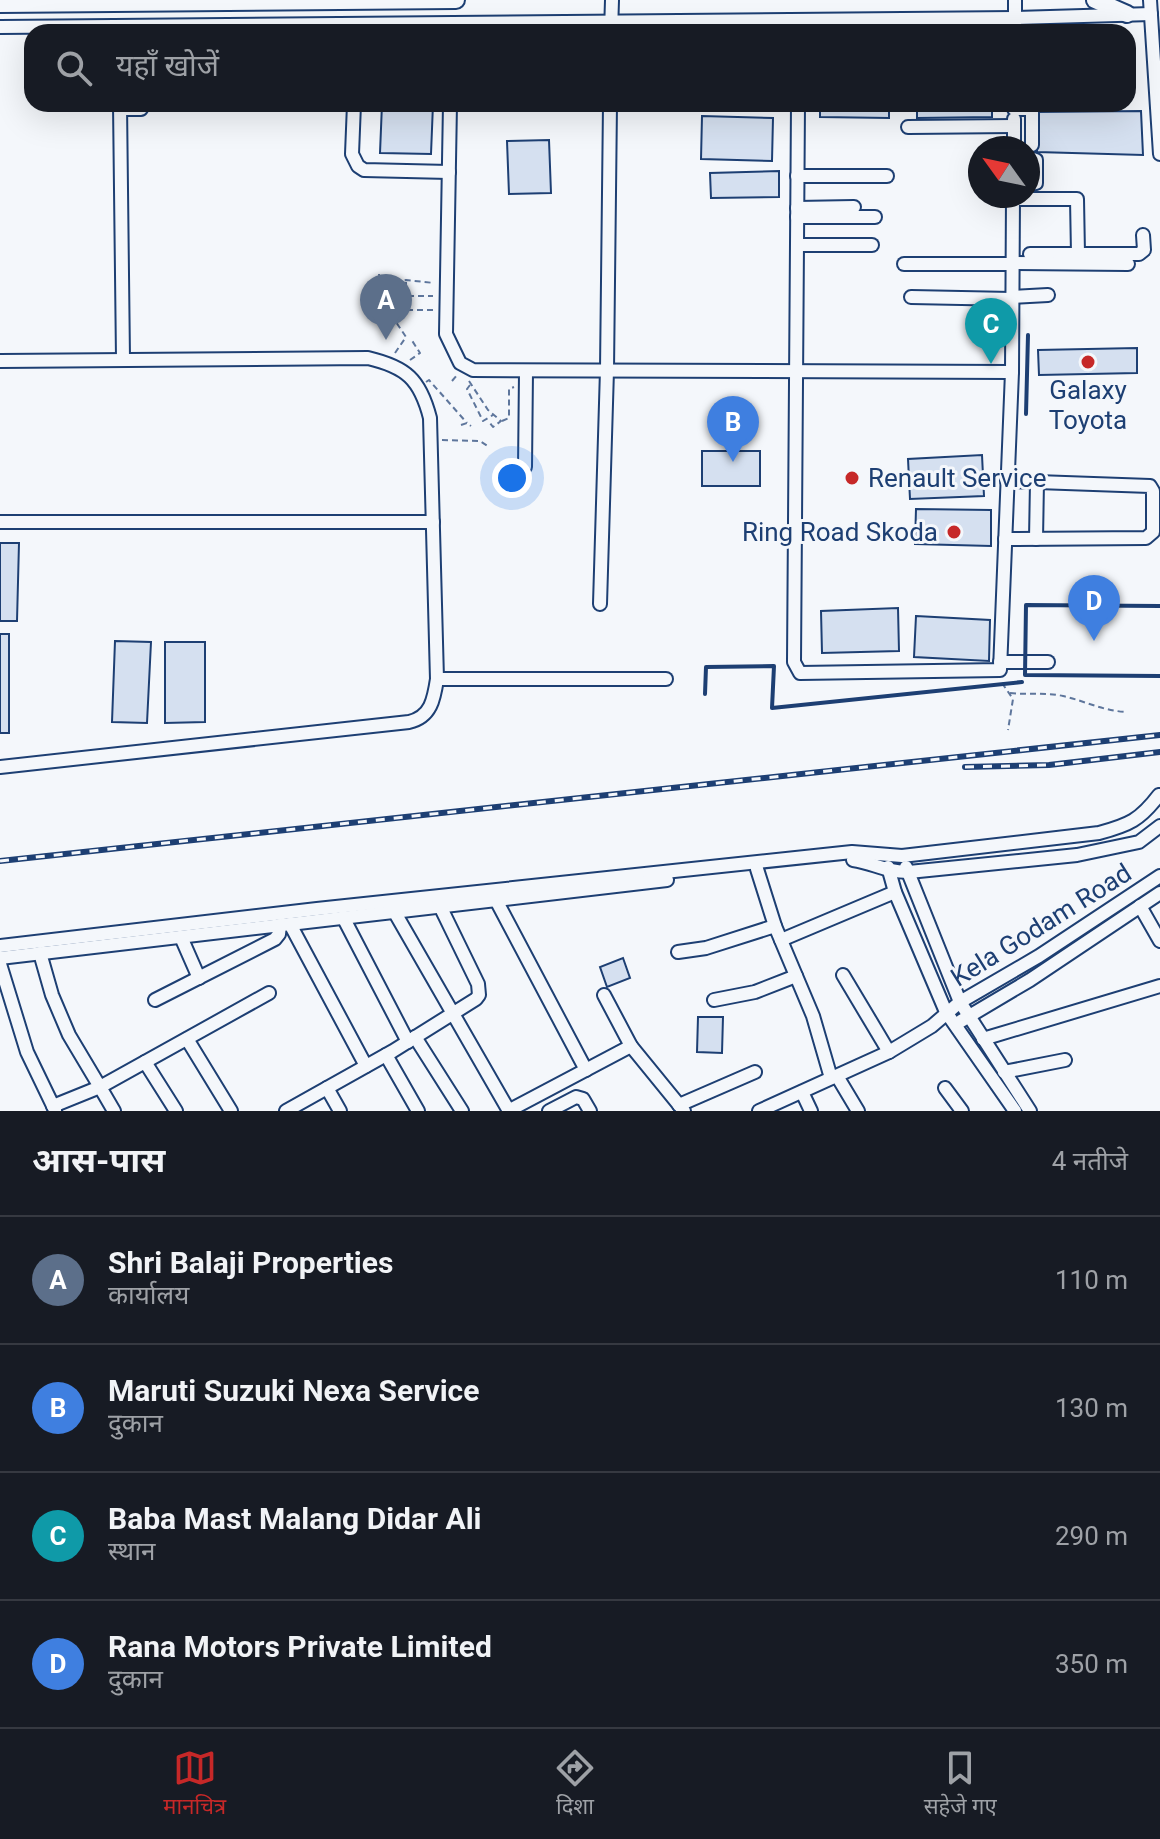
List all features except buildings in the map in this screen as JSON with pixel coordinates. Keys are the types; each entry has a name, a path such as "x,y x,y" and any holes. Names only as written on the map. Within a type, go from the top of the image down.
{"main road":[{"path":"0,4 456,0"},
{"path":"1095,0 1127,14"}],"street":[{"path":"612,0 612,24"},
{"path":"1015,0 1015,24"},
{"path":"1150,0 1160,154"},
{"path":"170,2 170,24"},
{"path":"1025,24 1151,14"},
{"path":"0,27 24,27"},
{"path":"120,112 123,359"},
{"path":"354,112 352,154 364,170 449,172"},
{"path":"450,112 448,341 460,363 473,370 526,377 607,370 1012,372"},
{"path":"600,604 610,112"},
{"path":"798,112 797,212 804,245"},
{"path":"1014,112 1014,136"},
{"path":"1030,136 1031,112"},
{"path":"908,127 1014,126"},
{"path":"797,176 887,176"},
{"path":"1040,198 1077,199 1078,254"},
{"path":"797,212 854,207"},
{"path":"1000,666 1012,372 1013,208"},
{"path":"797,212 811,217 875,217"},
{"path":"811,217 804,245 796,369 796,668 806,674 1048,662"},
{"path":"1030,254 1139,254 1144,250 1143,235"},
{"path":"804,245 872,245"},
{"path":"904,264 1128,264"},
{"path":"911,297 1012,298 1048,295"},
{"path":"0,361 368,358 407,373 425,398 430,418 437,679 429,710 420,719 409,722 0,767"},
{"path":"525,467 526,377"},
{"path":"1005,539 1149,537 1153,532 1153,491 1146,485 1007,481"},
{"path":"1036,539 1037,482"},
{"path":"0,522 433,522"},
{"path":"437,679 666,679"},
{"path":"0,946 821,855 852,852 902,856 1099,833 1126,826 1145,813 1159,795"},
{"path":"0,958 850,860 889,872 909,872 1077,855 1139,842 1160,826"},
{"path":"885,856 895,892 946,1012 1015,1111"},
{"path":"902,856 960,1002 1030,1111"},
{"path":"757,869 775,926 813,1016 834,1077 858,1111"},
{"name":"Kela Godam Road","path":"932,1026 960,1002 1039,956 1160,876"},
{"path":"781,940 895,892"},
{"name":"Kela Godam Road","path":"954,1025 1030,980 1160,893"},
{"path":"496,900 586,1070"},
{"path":"286,1111 386,1055 476,999 479,989 440,906"},
{"path":"1140,906 1160,941"},
{"path":"394,911 508,1111 631,1046"},
{"path":"343,917 411,1039 462,1111"},
{"path":"155,1000 275,939 285,924"},
{"path":"285,924 366,1066"},
{"path":"678,952 706,948 775,926"},
{"path":"181,937 199,978"},
{"path":"40,953 64,1025 114,1111"},
{"path":"0,964 27,1052 54,1109 100,1087 269,993"},
{"path":"843,975 889,1052"},
{"path":"714,1000 755,992 796,976"},
{"path":"983,1039 1160,986"},
{"path":"604,995 631,1046 682,1108 755,1072"},
{"path":"759,1111 782,1106 802,1092 889,1052 932,1026 954,1025"},
{"path":"187,1039 231,1111"},
{"path":"386,1055 418,1111"},
{"path":"1004,1072 1065,1060"},
{"path":"145,1062 176,1111"},
{"path":"327,1088 340,1111"},
{"path":"945,1088 962,1111"},
{"path":"802,1092 811,1111"},
{"path":"549,1111 576,1097 583,1099 590,1111"}],"path":[{"path":"379,274 380,282 406,280 446,297"},
{"path":"392,276 392,281"},
{"path":"394,366 406,337 392,316 382,316 383,301 392,290 406,290 406,280"},
{"path":"377,283 387,296"},
{"path":"398,290 398,303 410,310 446,297"},
{"path":"398,296 446,297"},
{"path":"394,366 420,353 411,339"},
{"path":"473,370 469,381 493,415 501,421"},
{"path":"490,423 493,427 509,418 509,389 526,377"},
{"path":"418,386 429,380 469,424 461,425"},
{"path":"471,384 467,389 483,421 493,415"},
{"path":"429,440 480,441 489,447"},
{"path":"1000,666 1003,684 1014,704 1008,730"},
{"path":"1010,693 1030,696 1051,694 1099,709 1127,712"}],"waterway":[{"path":"383,317 391,317"}],"railway":[{"path":"0,861 1160,735"},
{"path":"965,767 1049,765 1160,752"}],"wall":[{"path":"1026,414 1028,335"},
{"path":"1160,606 1026,605 1025,675 1160,676"},
{"path":"705,694 706,667 774,666 772,708 1022,682"}],"place":[{"name":"Shri Balaji Properties","path":"386,340"},
{"name":"Galaxy Toyota","path":"1088,362"},
{"name":"Baba Mast Malang Didar Ali","path":"991,364"},
{"name":"Maruti Suzuki Nexa Service","path":"733,462"},
{"name":"Renault Service","path":"852,478"},
{"name":"Ring Road Skoda","path":"954,532"},
{"name":"Rana Motors Private Limited","path":"1094,641"}]}
